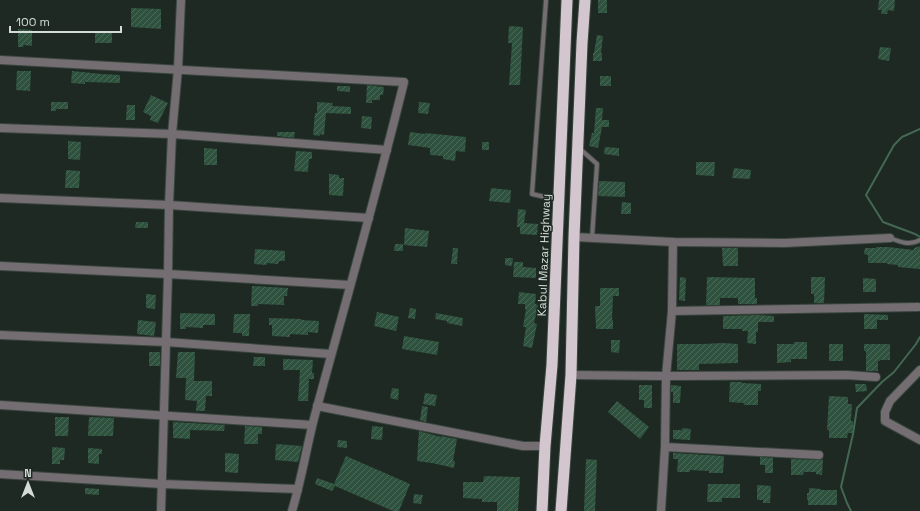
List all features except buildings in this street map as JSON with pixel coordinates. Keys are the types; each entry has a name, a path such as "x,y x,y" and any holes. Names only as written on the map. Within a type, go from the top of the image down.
{"highway":[{"name":"Kabul Mazar Highway","path":"542,511 545,446 552,365 567,0"},
{"path":"561,511 571,375 574,237 585,0"}],"street":[{"path":"161,511 165,416 169,204 181,0"},
{"path":"0,60 404,82 369,218 312,425 292,511"},
{"path":"0,128 172,134 387,150"},
{"path":"0,198 169,204 369,218"},
{"path":"574,237 673,242 784,243 890,238"},
{"path":"661,511 665,448 666,376 672,311 673,242"},
{"path":"0,266 350,285"},
{"path":"672,311 918,307"},
{"path":"0,335 166,342 331,354"},
{"path":"920,370 890,401 885,412 885,421 920,440"},
{"path":"571,375 846,375 876,377"},
{"path":"0,405 312,425"},
{"path":"317,406 524,446 545,446"},
{"path":"665,448 820,455"},
{"path":"0,474 162,484 298,489"}],"lane":[{"path":"546,0 532,194 559,200"},
{"path":"578,147 596,164 592,238"},
{"path":"890,238 903,243 918,241"}],"waterway":[{"path":"920,129 902,137 894,145 866,195 883,222 920,237"},
{"path":"851,511 841,487 853,434 857,408 882,382 894,372 920,337"}]}
